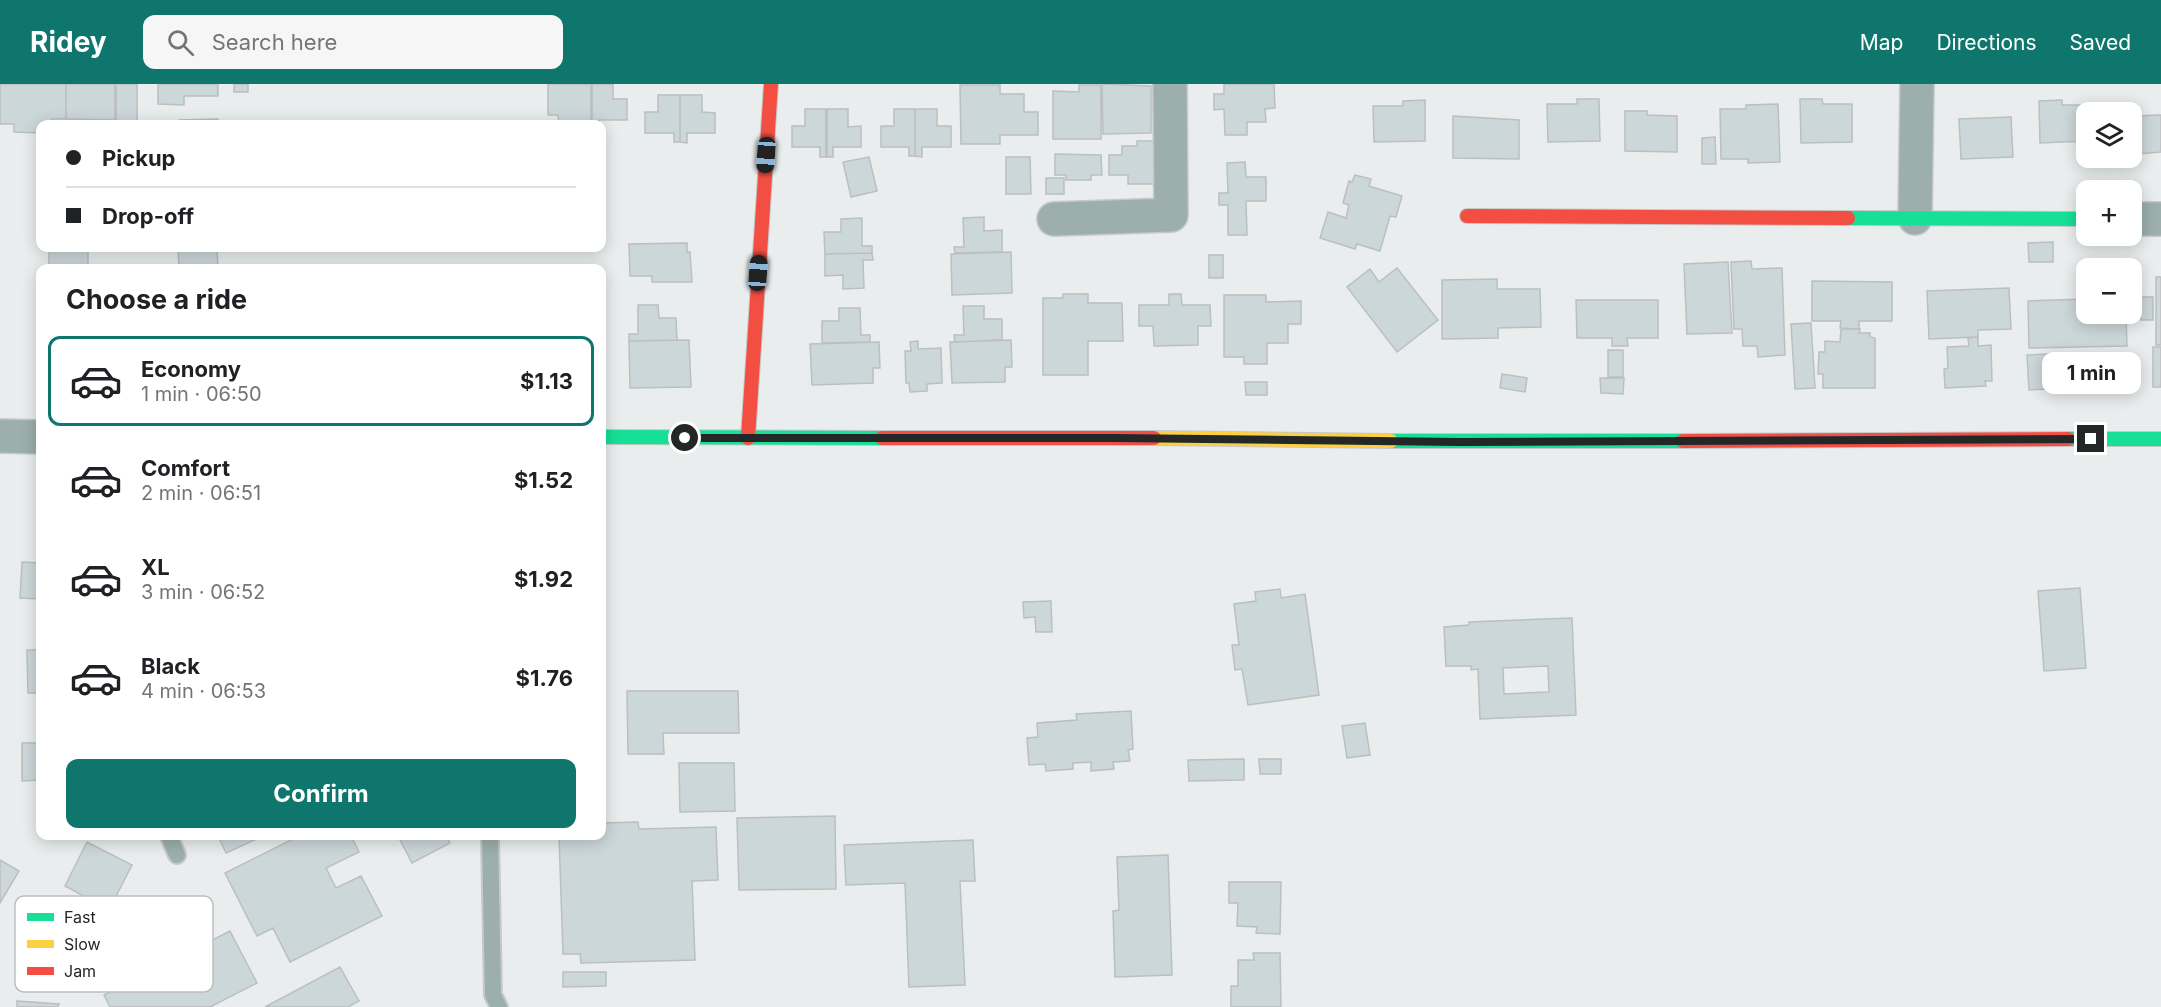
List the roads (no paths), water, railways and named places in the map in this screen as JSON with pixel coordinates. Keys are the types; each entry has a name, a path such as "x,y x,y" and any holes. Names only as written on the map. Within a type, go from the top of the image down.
{"street":[{"path":"748,438 771,84"},
{"path":"1054,219 1171,215 1170,84"},
{"path":"1915,218 1917,84"},
{"path":"1467,216 2076,219"},
{"path":"2142,219 2161,219"},
{"path":"0,436 36,437"},
{"path":"606,437 1116,438 1459,442 2161,439"}],"lane":[{"path":"171,840 177,855"},
{"path":"490,840 493,995 499,1007"}]}
